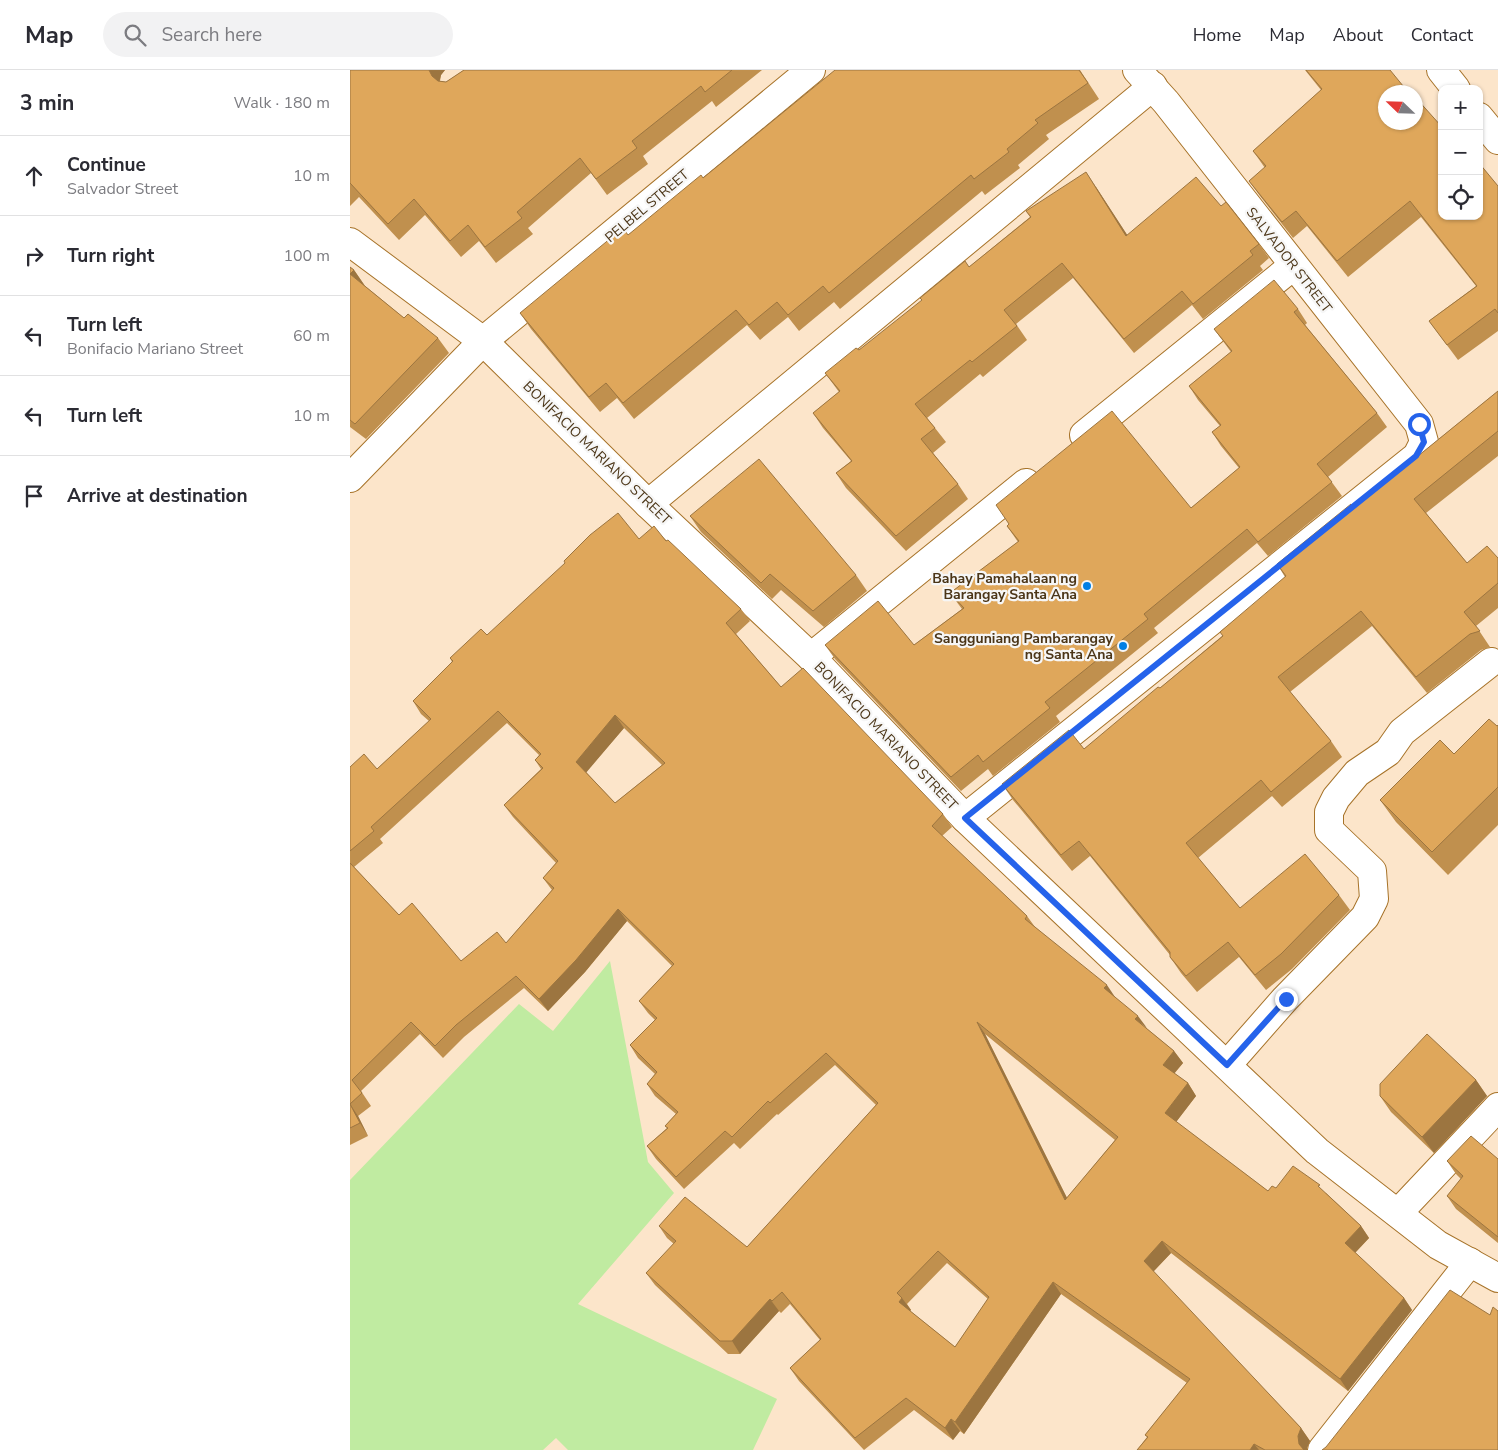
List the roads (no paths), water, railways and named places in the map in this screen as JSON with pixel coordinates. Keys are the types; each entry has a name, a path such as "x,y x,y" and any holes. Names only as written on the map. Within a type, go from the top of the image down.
{"street":[{"name":"PELBEL STREET","path":"350,478 483,341 811,70"},
{"path":"1441,70 1453,85"},
{"path":"648,504 1145,78"},
{"name":"SALVADOR STREET","path":"965,818 1416,456 1424,442 1419,424 1145,78"},
{"path":"1483,122 1498,140"},
{"name":"BONIFACIO MARIANO STREET","path":"350,242 483,341 648,504 811,657 965,818 1317,1151 1438,1245 1498,1278"},
{"path":"811,657 1293,266"},
{"path":"1227,1065 1286,999 1365,917 1374,899 1372,871 1330,830 1329,812 1336,798 1357,773 1388,752 1402,732 1491,662"},
{"path":"1398,1213 1498,1106"},
{"path":"1322,1450 1470,1262"}],"place":[{"name":"Bahay Pamahalaan ng Barangay Santa Ana","path":"1087,586"},
{"name":"Sangguniang Pambarangay ng Santa Ana","path":"1123,646"}]}
